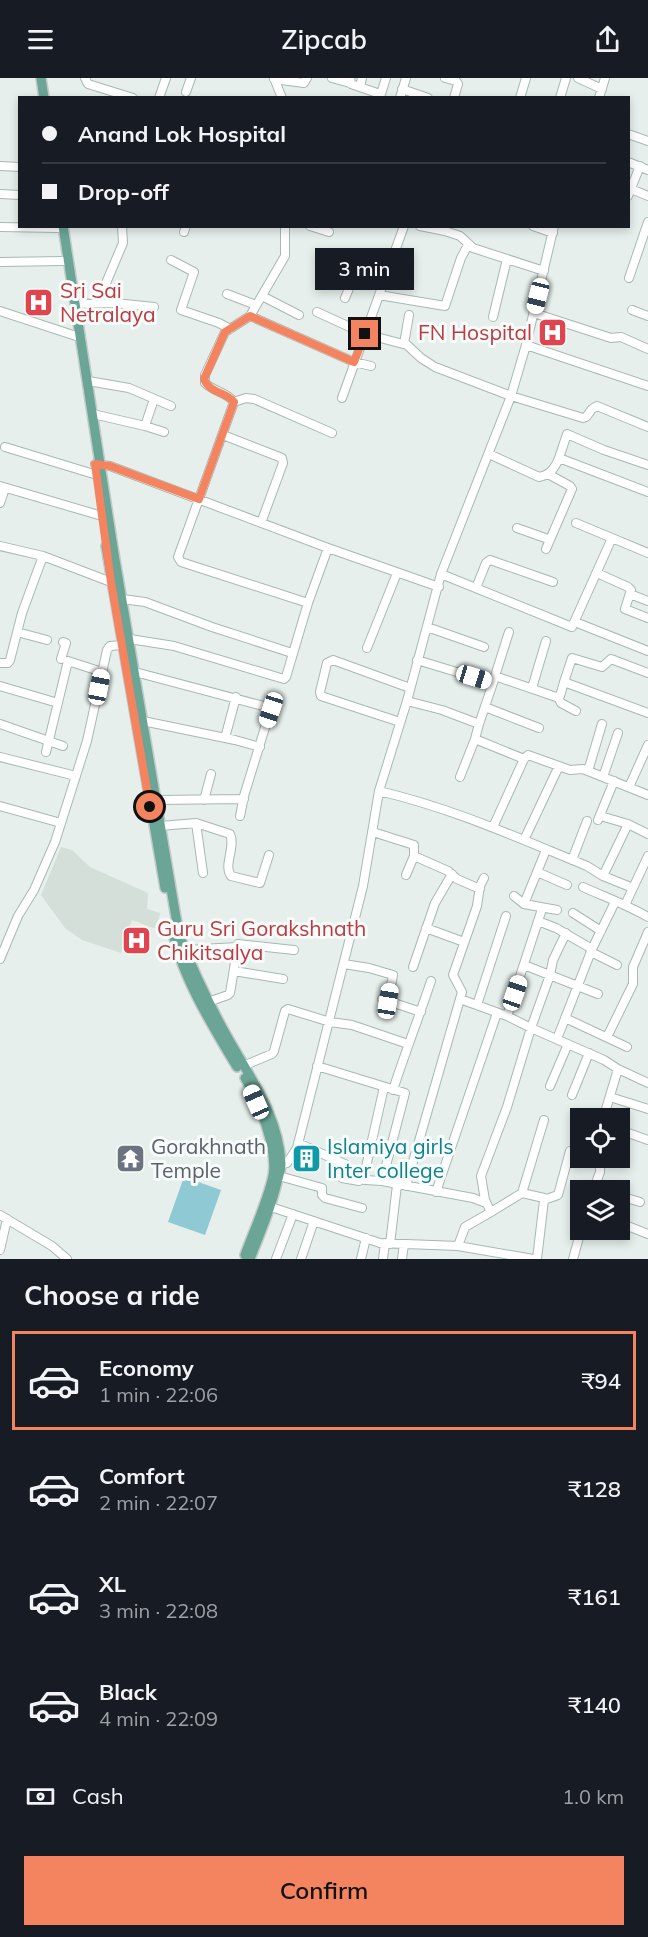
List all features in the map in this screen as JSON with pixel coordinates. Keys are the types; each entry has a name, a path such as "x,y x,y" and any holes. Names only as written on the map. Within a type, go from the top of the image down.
{"main road":[{"path":"36,78 38,96"},
{"path":"41,78 44,96"},
{"path":"60,228 98,468 122,599 126,642 175,943 202,1006 248,1083 264,1121 279,1176 271,1207 250,1259"},
{"path":"60,228 93,414 102,516 111,582 135,672 179,935 208,1002 261,1094 278,1145 277,1166 243,1259"}],"street":[{"path":"85,78 88,84 127,96"},
{"path":"160,96 166,78"},
{"path":"186,92 191,78"},
{"path":"274,78 304,83 307,78"},
{"path":"274,78 281,96"},
{"path":"332,78 350,80 380,96 386,78"},
{"path":"360,87 362,78"},
{"path":"406,78 401,93 417,96"},
{"path":"446,78 458,84 455,96"},
{"path":"520,96 526,78"},
{"path":"561,96 566,78"},
{"path":"578,78 605,81 600,96"},
{"path":"630,135 648,141"},
{"path":"0,166 18,167"},
{"path":"644,168 630,193 648,196"},
{"path":"0,194 18,195"},
{"path":"629,278 648,222"},
{"path":"0,227 18,227"},
{"path":"98,302 123,243 122,228"},
{"path":"234,402 209,388 204,379 225,332 250,316 285,256 285,228"},
{"path":"316,228 329,232"},
{"path":"342,398 403,228"},
{"path":"428,228 460,236 473,248 544,271"},
{"path":"277,1166 287,1163 298,1143 363,886 380,790 441,574 511,396 554,230"},
{"path":"379,296 445,306 468,244"},
{"path":"493,317 507,259"},
{"path":"171,260 194,272 181,310 230,329"},
{"path":"0,262 64,261"},
{"path":"345,298 358,267 385,278"},
{"path":"227,294 256,305"},
{"path":"262,296 299,315"},
{"path":"75,304 98,302 154,307"},
{"path":"632,310 648,316"},
{"path":"0,311 76,336"},
{"path":"317,312 365,334 410,346 435,368 511,396 583,418 597,406 648,427"},
{"path":"534,313 611,338 621,337 648,349"},
{"path":"404,344 409,315"},
{"path":"250,316 354,362 371,366"},
{"path":"526,345 648,386"},
{"path":"87,381 129,388 171,406"},
{"path":"234,402 246,398 254,399 332,433"},
{"path":"145,426 154,399"},
{"path":"234,402 179,553 181,562 308,603"},
{"path":"93,414 164,432"},
{"path":"489,454 539,477 548,474 556,467 567,434 648,465"},
{"path":"223,435 282,458 283,463 261,523"},
{"path":"5,447 98,468 199,499 439,587"},
{"path":"559,458 648,492"},
{"path":"546,549 548,539 572,489 548,474"},
{"path":"0,503 2,487 102,516"},
{"path":"576,523 648,554"},
{"path":"518,528 548,539"},
{"path":"441,574 573,627 612,538"},
{"path":"0,546 43,556 111,582"},
{"path":"0,958 18,915 34,890 61,823 87,741 108,648 126,642 174,646 281,679 286,677 308,603 328,548"},
{"path":"0,663 8,663 10,660 43,556"},
{"path":"476,588 486,563 490,560 553,582"},
{"path":"367,648 397,573"},
{"path":"597,573 628,587 631,590 626,609 645,617 648,601 630,594"},
{"path":"122,599 145,602 292,653"},
{"path":"575,622 648,651"},
{"path":"427,627 484,647"},
{"path":"17,632 47,640"},
{"path":"460,777 475,739 509,632"},
{"path":"532,688 546,641"},
{"path":"46,752 58,703 61,659 66,643 63,642"},
{"path":"558,697 572,658 602,667 611,659 648,673"},
{"path":"61,659 102,672"},
{"path":"400,723 321,696 327,663 333,660 410,688"},
{"path":"417,660 532,688 558,697 561,703 576,711"},
{"path":"135,672 271,708 240,816"},
{"path":"564,682 648,713"},
{"path":"0,686 58,703"},
{"path":"225,738 236,697"},
{"path":"407,701 442,710 479,724"},
{"path":"484,707 539,728"},
{"path":"143,721 260,747"},
{"path":"0,724 63,746"},
{"path":"588,771 602,724"},
{"path":"603,777 618,733"},
{"path":"475,739 524,759"},
{"path":"628,787 648,745"},
{"path":"493,827 524,759 528,755 570,770 583,769 648,795"},
{"path":"0,757 76,776"},
{"path":"524,840 559,766"},
{"path":"204,800 212,774"},
{"path":"614,782 601,818 628,824 648,834"},
{"path":"380,790 422,801 493,827 633,888"},
{"path":"156,800 244,799"},
{"path":"0,806 61,823"},
{"path":"572,860 587,821"},
{"path":"160,826 196,823 230,834 233,842 228,870 231,876 260,883 269,855"},
{"path":"196,823 203,873"},
{"path":"603,876 628,824"},
{"path":"373,832 412,843 415,847 414,856 406,875"},
{"path":"524,904 546,850"},
{"path":"414,856 480,889"},
{"path":"626,905 648,856"},
{"path":"537,872 567,885"},
{"path":"413,967 435,903 452,874"},
{"path":"383,1259 401,1186 460,999 461,989 453,975 477,906 484,878"},
{"path":"583,887 648,917"},
{"path":"514,896 524,904 557,910"},
{"path":"557,1040 592,951 615,902"},
{"path":"507,1017 543,909"},
{"path":"573,913 601,931"},
{"path":"477,1005 506,916"},
{"path":"538,921 566,933 617,965"},
{"path":"426,928 464,942"},
{"path":"607,1037 633,984 633,967 648,932"},
{"path":"491,1212 486,1203 482,1176 507,1107 553,960 566,933"},
{"path":"185,950 237,947 241,943 294,950"},
{"path":"208,1002 228,995 232,988 237,947"},
{"path":"344,964 393,975 385,1000 421,1011"},
{"path":"524,965 598,994"},
{"path":"234,971 283,979"},
{"path":"393,1090 431,981"},
{"path":"460,999 589,1053 648,1083"},
{"path":"243,1066 274,1051 285,1011 288,1009 330,1022 352,1025 408,1044"},
{"path":"436,1192 497,1013"},
{"path":"565,1018 627,1047"},
{"path":"550,1086 567,1044"},
{"path":"572,1095 589,1053"},
{"path":"317,1066 403,1092 405,1096 382,1181"},
{"path":"606,1108 618,1069"},
{"path":"364,1178 384,1087"},
{"path":"610,1097 648,1109"},
{"path":"458,1246 465,1227 522,1193 544,1120"},
{"path":"630,1134 648,1140"},
{"path":"298,1143 347,1165"},
{"path":"522,1193 544,1198 553,1198 558,1195 570,1151"},
{"path":"279,1176 322,1188 322,1195 325,1198 362,1208"},
{"path":"342,1178 382,1181 473,1198 486,1203"},
{"path":"271,1207 388,1244 458,1246 483,1255 535,1259 544,1198"},
{"path":"630,1199 640,1202"},
{"path":"276,1259 293,1214"},
{"path":"0,1251 4,1217 52,1246 67,1259"},
{"path":"301,1259 314,1221"},
{"path":"630,1228 648,1234"},
{"path":"361,1259 366,1238"},
{"path":"573,1259 578,1240"},
{"path":"402,1259 404,1244"}],"shaded area":[{"path":"61,847 72,850 90,867 148,893 147,909 160,913 156,929 132,920 121,953 82,940 65,928 41,895"}],"water":[{"path":"184,1177 221,1190 205,1235 168,1222"}],"place":[{"name":"Sri Sai Netralaya","path":"39,302"},
{"name":"FN Hospital","path":"553,332"},
{"name":"Guru Sri Gorakshnath Chikitsalya","path":"136,940"},
{"name":"Gorakhnath Temple","path":"130,1158"},
{"name":"Islamiya girls Inter college","path":"306,1158"}],"route":[{"path":"150,807 111,582 95,464 110,466 199,499 234,402 209,388 204,379 225,332 250,316 354,362 365,334"}]}
